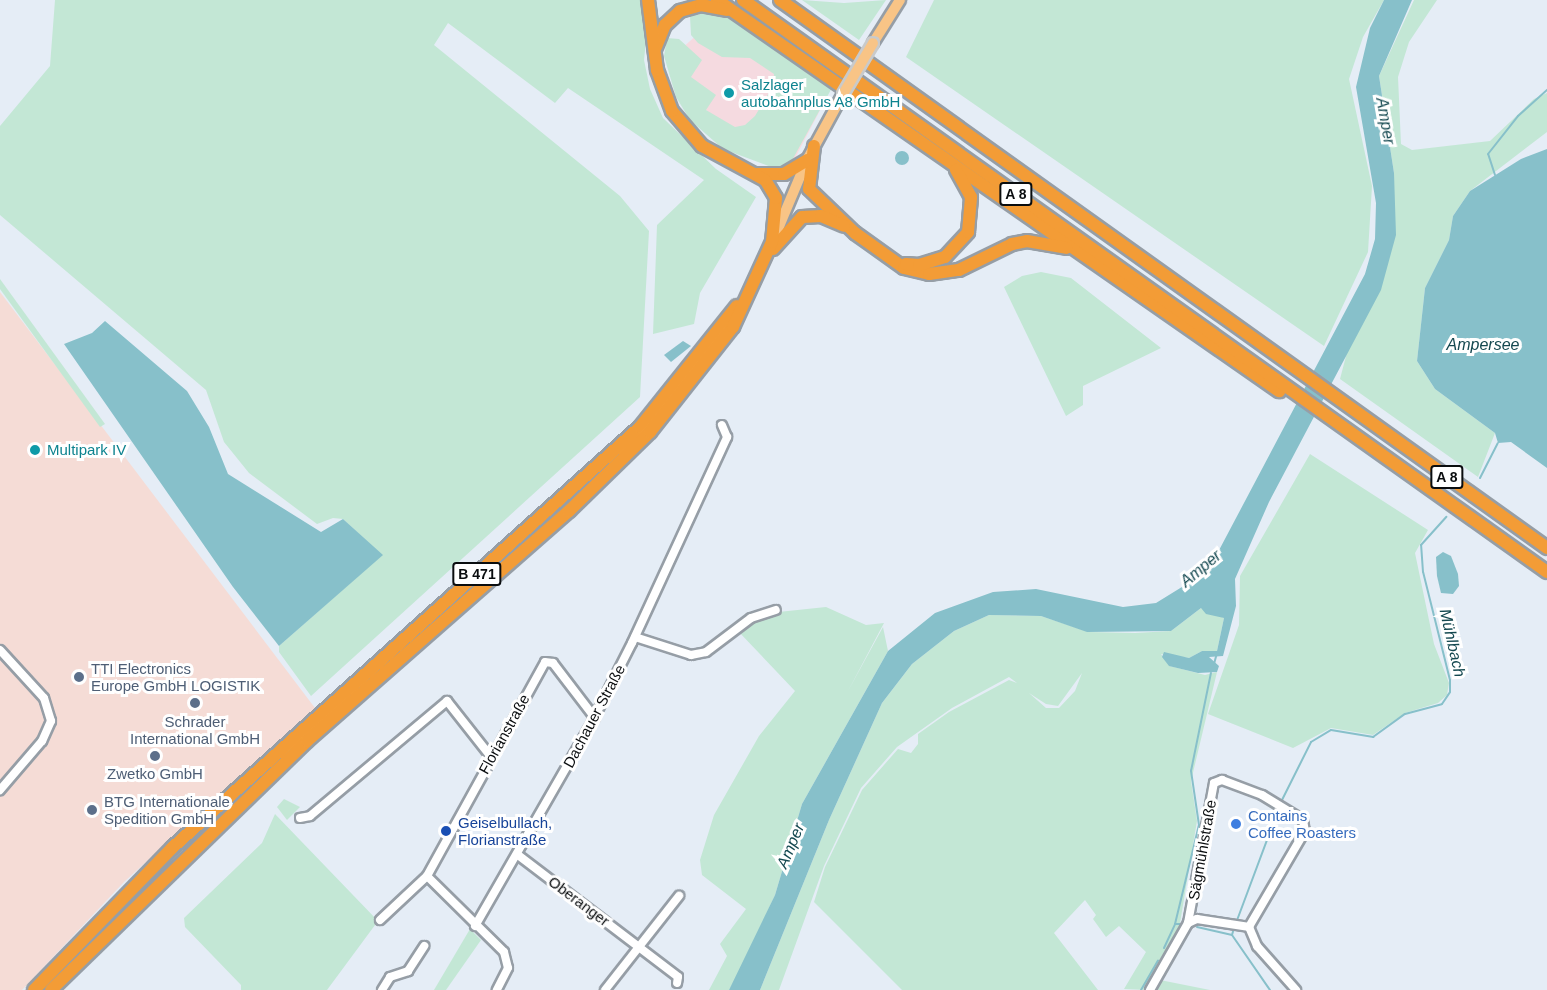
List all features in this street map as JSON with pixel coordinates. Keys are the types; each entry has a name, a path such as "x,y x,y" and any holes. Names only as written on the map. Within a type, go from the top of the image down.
{"highway":[{"path":"648,0 654,54 666,98 688,133 714,155 756,174 769,184 776,198 772,242"},
{"path":"717,0 1083,256 1287,392"},
{"name":"A 8","path":"743,0 1287,392 1338,423 1547,572"},
{"name":"A 8","path":"780,0 1547,548"},
{"path":"792,0 808,18"},
{"path":"654,54 665,25 680,11 713,5 738,14"},
{"path":"814,146 809,189 841,222 891,260 915,272 941,273 972,266 1012,244 1027,241 1059,245 1083,256"},
{"path":"891,260 910,265 933,262 953,252 968,232 972,209 968,186 941,155"},
{"path":"756,174 784,174 807,160"},
{"path":"762,265 798,220 814,215 841,222"},
{"name":"B 471","path":"51,990 307,741 568,511 650,432 714,355 750,291 772,242"},
{"name":"B 471","path":"34,990 172,848 640,427 750,291"}],"main road":[{"name":"B 471","path":"772,242 814,146 900,0"}],"street":[{"name":"Dachauer Straße","path":"475,926 595,718 635,637 727,437 722,425"},
{"path":"635,637 691,655 706,652 751,618 776,610"},
{"path":"0,650 44,698 51,721 42,741 0,790"},
{"name":"Florianstraße","path":"380,920 427,876 545,662 553,663 595,718"},
{"path":"300,818 310,816 447,701 491,757"},
{"name":"Sägmühlstraße","path":"1150,990 1188,923 1214,783 1222,780 1262,795 1303,820 1305,831 1246,926 1197,919 1188,923"},
{"name":"Oberanger","path":"518,855 678,977 677,983"},
{"path":"427,876 475,926 504,952 508,968 497,990"},
{"path":"606,990 679,896"},
{"path":"1246,926 1257,946 1296,990"},
{"path":"382,990 390,977 408,970 424,946"}],"shaded area":[{"path":"711,22 827,97 794,160 779,168 727,138 669,60"},
{"path":"0,292 315,708 124,882 22,990 0,990"}],"green space":[{"path":"55,0 644,0 648,22 644,60 650,89 663,118 716,169 756,197 700,293 694,324 653,334 657,225 704,180 568,88 555,103 448,23 434,45 620,196 649,231 640,397 311,696 279,652 279,646 382,555 343,519 333,518 317,524 249,473 224,442 206,390 0,215 0,126 50,66"},
{"path":"802,0 844,3 886,0 859,40"},
{"path":"934,0 1384,0 1363,37 1349,79 1372,186 1368,252 1324,346 906,57"},
{"path":"1414,0 1437,0 1409,42 1398,77 1401,144 1412,150 1490,141 1534,99 1547,93 1547,132 1470,191 1453,216 1449,240 1425,288 1417,361 1435,389 1495,433 1478,477 1340,379 1394,173 1379,76"},
{"path":"711,12 724,14 833,86 790,164 774,168 723,149 690,120 676,97 664,56 667,38 679,39 702,60 691,77 716,95 706,110 735,127 745,125 755,116 773,86 774,74 750,58 722,57 698,43 691,35 690,16"},
{"path":"1041,272 1071,278 1161,348 1083,386 1083,405 1066,416 1004,287 1022,276"},
{"path":"0,279 105,424 100,427 0,289"},
{"path":"1310,454 1428,530 1415,553 1434,644 1449,683 1447,695 1438,703 1405,713 1373,735 1331,728 1293,748 1208,714 1239,625 1240,576"},
{"path":"826,607 866,625 884,623 848,691 883,627 888,651 802,804 775,895 739,973 729,990 709,990 727,956 720,944 746,909 702,875 700,860 714,815 759,736 795,691 738,631 769,613"},
{"path":"1201,608 1224,618 1217,651 1202,651 1189,658 1161,654 1170,666 1205,675 1217,672 1191,781 1197,821 1179,929 1147,990 1124,989 1146,952 1119,926 1106,937 1093,919 1096,915 1085,900 1054,933 1098,990 902,990 814,902 825,867 862,790 898,749 911,753 918,744 918,734 949,712 1009,680 1017,683 1009,677 952,708 897,747 861,788 824,866 779,990 760,990 829,820 882,703 912,664 954,631 989,615 1041,616 1089,632 1171,631","holes":["1082,673 1075,691 1059,708 1046,708 1029,693 1046,704 1058,706"]},
{"path":"284,799 300,807 287,820 277,807"},
{"path":"275,814 378,921 327,990 241,990 241,985 185,927 184,918 262,843"},
{"path":"470,929 481,940 446,990 434,990"},
{"path":"1160,980 1210,990 1154,990"}],"water":[{"name":"Amper","path":"1384,0 1412,0 1379,76 1394,173 1396,235 1381,290 1269,502 1235,579 1236,606 1223,656 1209,657 1219,666 1217,672 1198,673 1169,666 1162,657 1164,652 1189,658 1202,651 1217,651 1224,618 1206,614 1201,608 1171,631 1087,632 1041,616 989,615 954,631 912,664 882,703 829,820 760,990 729,990 775,895 802,804 888,651 935,613 993,592 1036,589 1123,607 1156,603 1190,582 1217,554 1365,274 1375,239 1376,203 1356,87 1370,28"},
{"name":"Ampersee","path":"1547,149 1547,468 1511,442 1498,443 1495,433 1435,389 1417,361 1425,288 1449,240 1453,216 1470,191 1521,159"},
{"path":"899,151 905,151 909,158 905,165 899,165 895,161 895,155"},
{"path":"105,321 187,391 209,427 228,474 321,532 343,519 383,555 279,646 233,587 64,344 92,333"},
{"path":"683,341 691,346 671,362 664,355"},
{"path":"1443,552 1451,556 1458,574 1459,586 1453,594 1441,593 1436,557"}],"waterway":[{"name":"Mühlbach","path":"1495,175 1488,154 1518,116 1547,90"},
{"name":"Mühlbach","path":"1480,478 1498,443"},
{"name":"Mühlbach","path":"1281,802 1311,742 1331,730 1373,737 1405,714 1442,704 1450,692 1450,680 1423,572 1421,545 1446,517"},
{"path":"1214,664 1217,653"},
{"path":"1180,924 1175,924 1199,825 1191,771 1211,673"},
{"path":"1236,923 1279,808"},
{"path":"1164,948 1175,924"},
{"path":"1197,927 1232,935 1270,990"},
{"path":"1232,935 1234,928"},
{"path":"1141,990 1158,961"}],"place":[{"name":"Salzlager autobahnplus A8 GmbH","path":"729,93"},
{"name":"Multipark IV","path":"35,450"},
{"name":"TTI Electronics Europe GmbH LOGISTIK","path":"79,677"},
{"name":"Schrader International GmbH","path":"195,703"},
{"name":"Zwetko GmbH","path":"155,756"},
{"name":"BTG Internationale Spedition GmbH","path":"92,810"},
{"name":"Contains Coffee Roasters","path":"1236,824"},
{"name":"Geiselbullach, Florianstraße","path":"446,831"}]}
